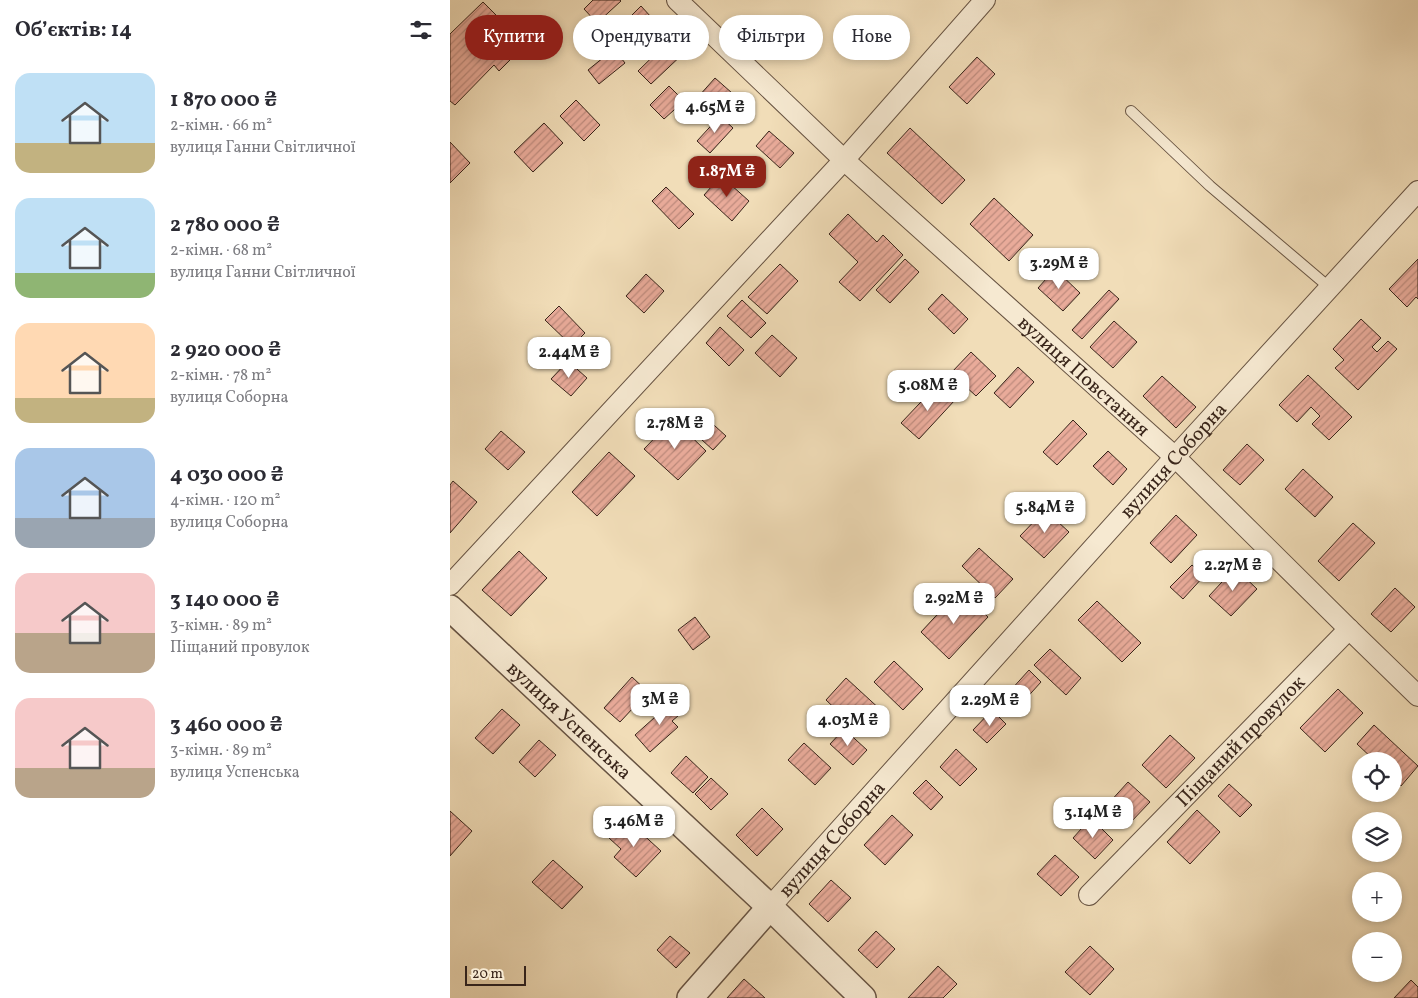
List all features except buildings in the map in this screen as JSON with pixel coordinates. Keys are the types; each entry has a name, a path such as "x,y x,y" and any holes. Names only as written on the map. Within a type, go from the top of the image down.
{"street":[{"name":"вулиця Повстання","path":"677,0 844,160 1175,457 1418,696"},
{"path":"450,585 844,160 985,0"},
{"name":"вулиця Соборна","path":"690,998 1175,457 1418,191"},
{"name":"вулиця Успенська","path":"450,608 770,907 863,998"},
{"name":"Піщаний провулок","path":"1089,895 1349,629"}],"lane":[{"path":"1131,111 1210,186 1330,288"}]}
